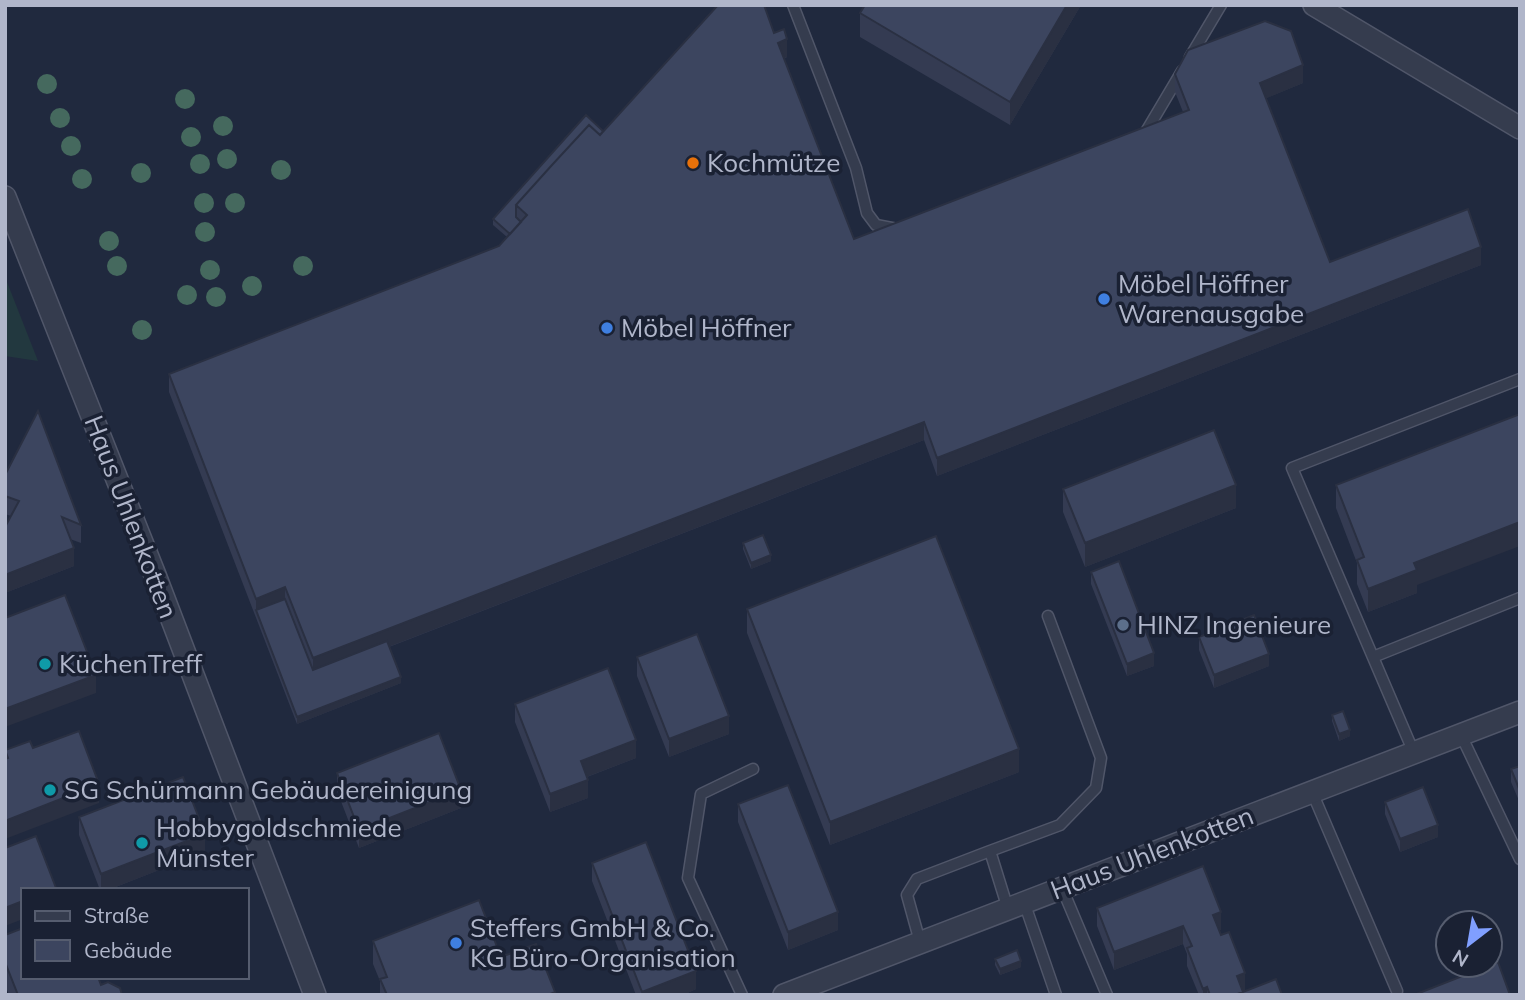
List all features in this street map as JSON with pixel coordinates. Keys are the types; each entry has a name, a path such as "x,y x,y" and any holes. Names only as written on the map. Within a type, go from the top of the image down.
{"street":[{"path":"1314,5 1520,128"},
{"name":"Haus Uhlenkotten","path":"5,197 155,575 314,995"},
{"name":"Haus Uhlenkotten","path":"784,995 1520,712"}],"lane":[{"path":"793,5 856,168 867,212 876,225 887,229 903,229"},
{"path":"1130,141 1143,136 1221,5"},
{"path":"1414,753 1293,468 1520,379"},
{"path":"1373,657 1520,598"},
{"path":"920,942 907,895 916,879 1060,825 1096,788 1101,758 1048,616"},
{"path":"1461,735 1520,859"},
{"path":"742,995 688,878 701,794 753,769"},
{"path":"1312,792 1396,991"},
{"path":"990,851 1056,995"},
{"path":"1062,888 1107,995"}],"shaded area":[{"path":"5,277 38,361 5,356"}],"building":[{"name":"Möbel Höffner","path":"718,5 764,5 774,33 784,29 787,39 778,43 854,239 1189,110 1175,74 1188,50 1265,21 1291,31 1303,65 1260,83 1330,262 1468,209 1481,247 937,458 924,422 313,658 285,587 256,599 169,374 499,246 527,215 516,205 552,165 589,125 600,135"},
{"path":"865,5 1067,5 1010,102 860,13"},
{"path":"586,115 603,131 600,135 589,125 552,165 516,205 516,217 521,222 510,234 493,219"},
{"path":"38,411 81,525 62,517 74,548 5,575 5,527 19,501 5,496 5,475"},
{"path":"1520,414 1520,522 1414,563 1417,570 1368,589 1357,560 1364,557 1336,485"},
{"path":"1214,430 1236,485 1085,543 1063,489"},
{"path":"763,535 771,555 751,563 743,543"},
{"path":"936,536 1019,749 830,822 747,609"},
{"name":"HINZ Ingenieure","path":"1119,561 1154,653 1127,664 1091,572"},
{"name":"KüchenTreff","path":"65,595 96,675 5,709 5,618"},
{"path":"285,599 313,670 387,641 401,677 297,717 256,610"},
{"path":"1254,615 1269,654 1214,675 1199,637"},
{"path":"697,634 729,716 669,739 637,657"},
{"path":"608,668 636,740 581,761 588,780 550,794 515,704"},
{"path":"1343,711 1350,730 1339,734 1332,715"},
{"name":"SG Schürmann Gebäudereinigung","path":"79,731 99,784 5,821 5,759 8,758 5,750 30,741 33,748"},
{"path":"439,733 461,790 359,830 337,773"},
{"path":"1520,766 1520,791 1511,769"},
{"name":"Hobbygoldschmiede Münster","path":"183,777 205,834 101,874 79,817"},
{"path":"788,785 838,912 788,932 738,804"},
{"path":"1423,787 1438,825 1400,839 1385,802"},
{"path":"36,836 56,888 21,888 21,902 5,908 5,848"},
{"path":"646,842 696,971 642,992 592,863"},
{"path":"1203,866 1221,912 1213,915 1221,935 1229,932 1245,973 1237,976 1243,992 1235,995 1210,995 1207,987 1203,989 1187,948 1192,946 1183,926 1114,952 1097,908"},
{"name":"Steffers GmbH & Co. KG Büro-Organisation","path":"479,900 501,957 536,944 555,992 548,995 387,995 380,979 387,977 373,941"},
{"path":"21,929 21,979 99,979 101,985 108,982 120,988 122,995 18,995 5,962 5,935"},
{"path":"1017,950 1021,961 1000,969 995,959"},
{"path":"1504,978 1510,995 1414,995 1455,979"},
{"path":"1276,979 1282,995 1235,995"}],"place":[{"name":"Kochmütze","path":"693,163"},
{"name":"Möbel Höffner Warenausgabe","path":"1104,299"},
{"name":"Möbel Höffner","path":"607,328"},
{"name":"HINZ Ingenieure","path":"1123,625"},
{"name":"KüchenTreff","path":"45,664"},
{"name":"SG Schürmann Gebäudereinigung","path":"50,790"},
{"name":"Hobbygoldschmiede Münster","path":"142,843"},
{"name":"Steffers GmbH & Co. KG Büro-Organisation","path":"456,943"}]}
